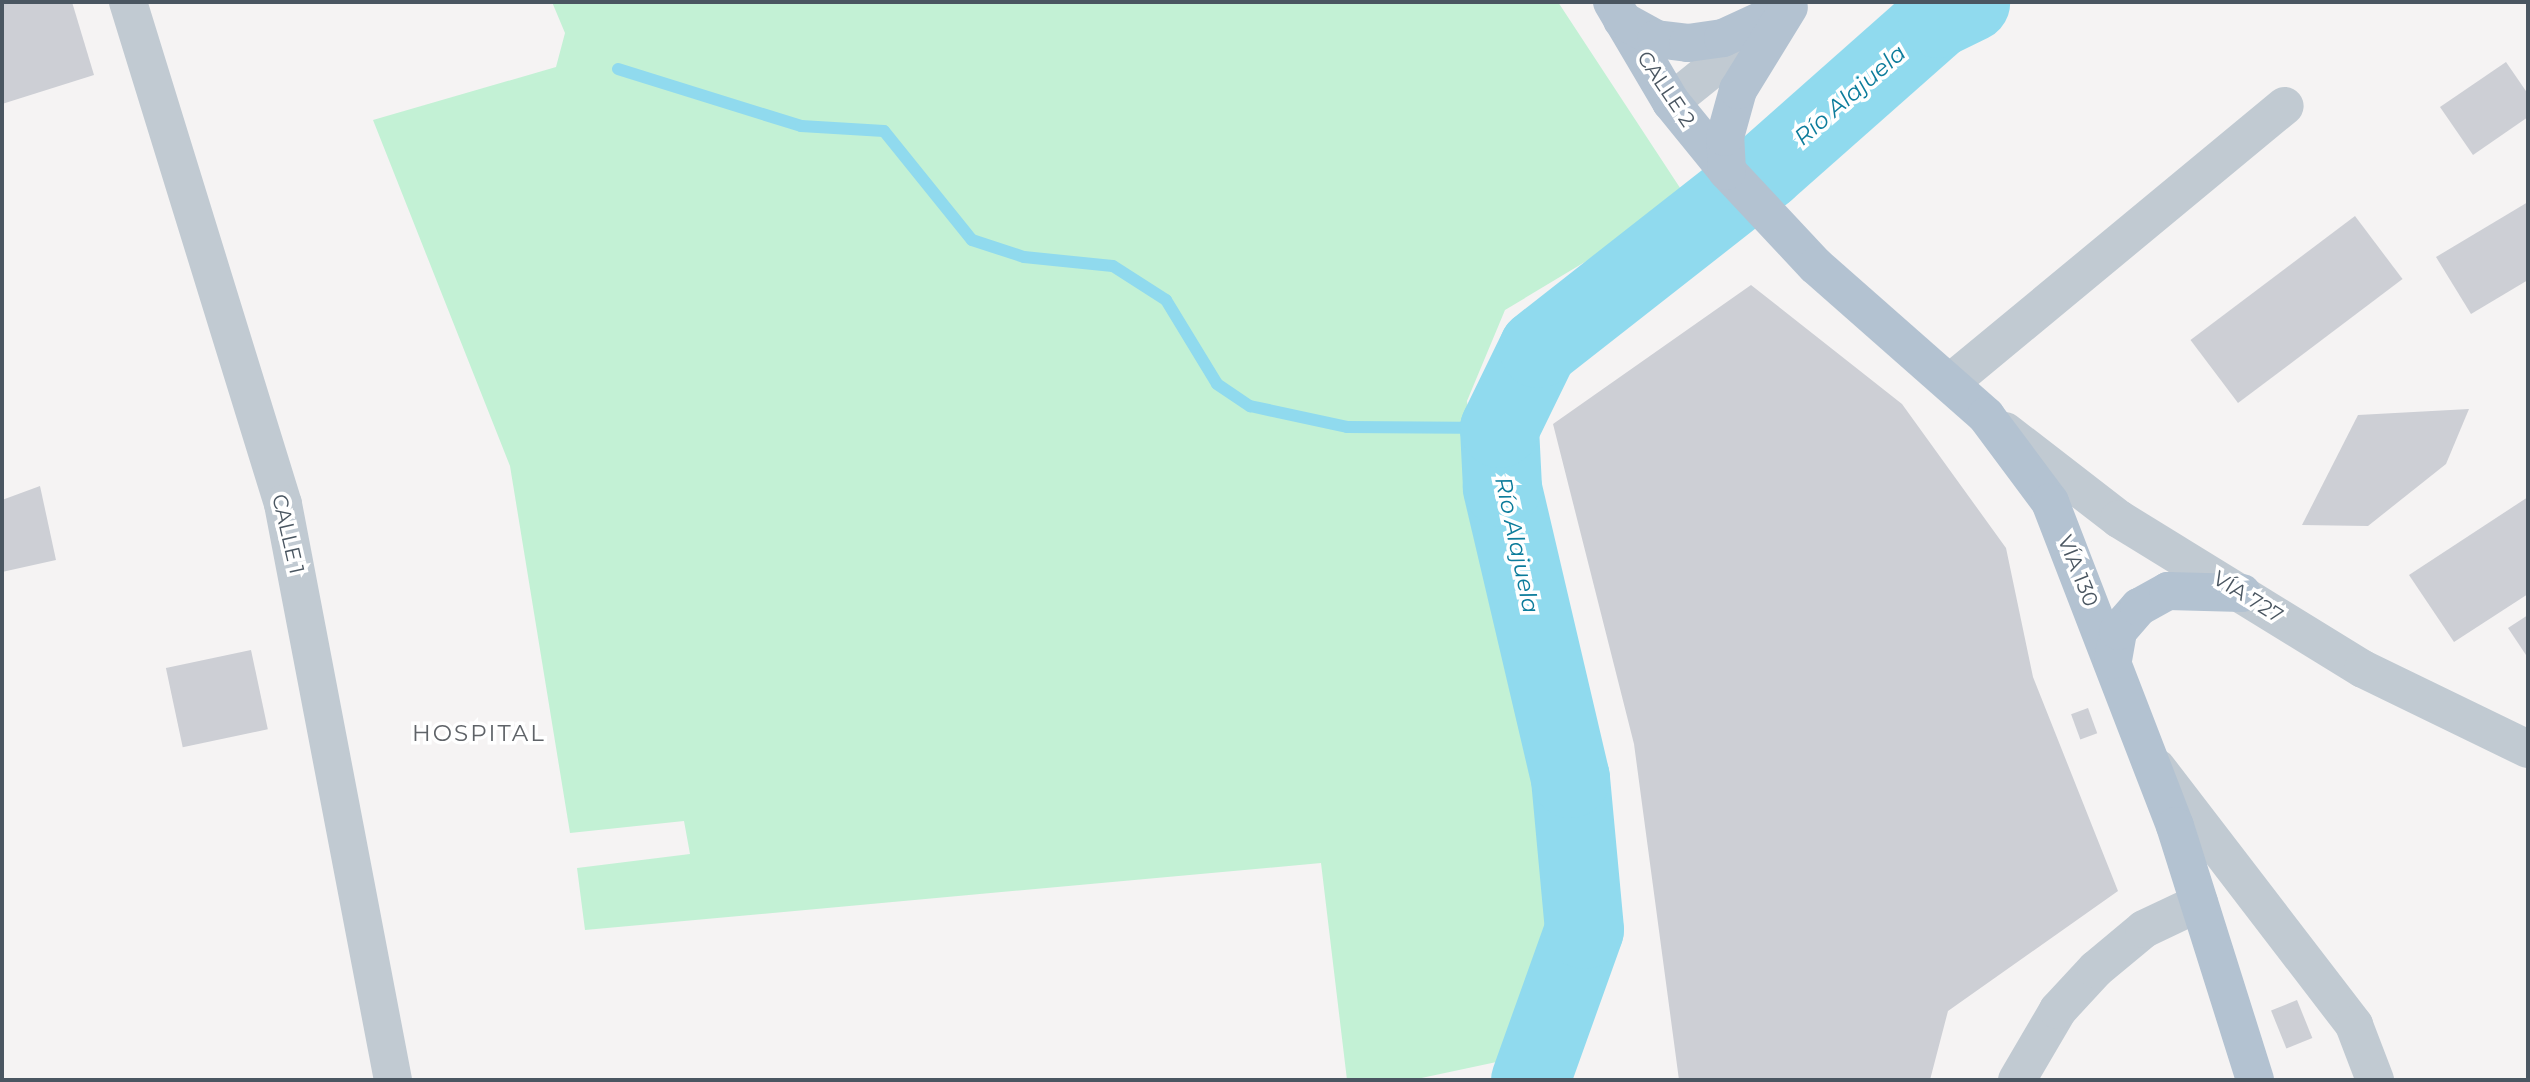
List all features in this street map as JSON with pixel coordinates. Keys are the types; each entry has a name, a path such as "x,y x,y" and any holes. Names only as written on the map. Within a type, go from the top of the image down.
{"main road":[{"path":"1617,11 1656,39 1688,43 1723,38 1793,5"},
{"path":"1727,171 1726,137 1738,90 1793,5"},
{"name":"CALLE 2","path":"1617,11 1671,102 1727,171"},
{"name":"VÍA 130","path":"1727,171 1785,236 1986,416 2050,502 2149,758 2199,903 2255,1080"},
{"path":"2113,660 2118,631 2139,607 2168,591 2242,593"}],"street":[{"name":"CALLE 1","path":"128,2 283,504 393,1080"},
{"path":"1671,102 1793,5"},
{"path":"1951,382 2285,106"},
{"name":"VÍA 727","path":"1986,416 2119,519 2363,669 2528,749"},
{"path":"2149,758 2354,1025 2375,1080"},
{"path":"2017,1080 2058,1010 2096,969 2144,929 2199,903"}],"green space":[{"path":"552,2 1558,2 1688,200 1505,310 1467,401 1478,501 1541,761 1556,945 1520,1057 1412,1080 1347,1080 1321,863 585,930 577,868 690,854 684,821 570,833 510,466 373,120 556,67 565,33"}],"building":[{"path":"2,2 72,2 94,75 2,104"},
{"path":"2506,62 2528,94 2528,117 2473,155 2440,107"},
{"path":"2528,202 2528,280 2471,314 2436,257"},
{"path":"2355,216 2403,279 2238,403 2190,340"},
{"path":"1751,285 1902,404 2006,548 2033,677 2118,891 1948,1011 1930,1080 1679,1080 1634,744 1553,424"},
{"path":"2469,409 2446,464 2368,526 2302,525 2358,415"},
{"path":"40,486 56,560 2,572 2,500"},
{"path":"2528,497 2528,594 2454,642 2409,575"},
{"path":"2528,615 2528,658 2508,628"},
{"path":"251,650 268,729 183,747 166,668"},
{"path":"2088,708 2097,733 2080,740 2071,714"},
{"path":"2297,1000 2312,1038 2286,1049 2271,1010"}],"waterway":[{"name":"Río Alajuela","path":"1530,1080 1584,929 1570,778 1502,487 1499,428 1538,348 1765,170 1937,18 1970,2"},
{"path":"618,69 801,126 884,131 972,240 1024,257 1113,266 1166,300 1217,384 1250,406 1347,427 1499,428"}],"district":[{"name":"HOSPITAL","path":"479,733"}]}
